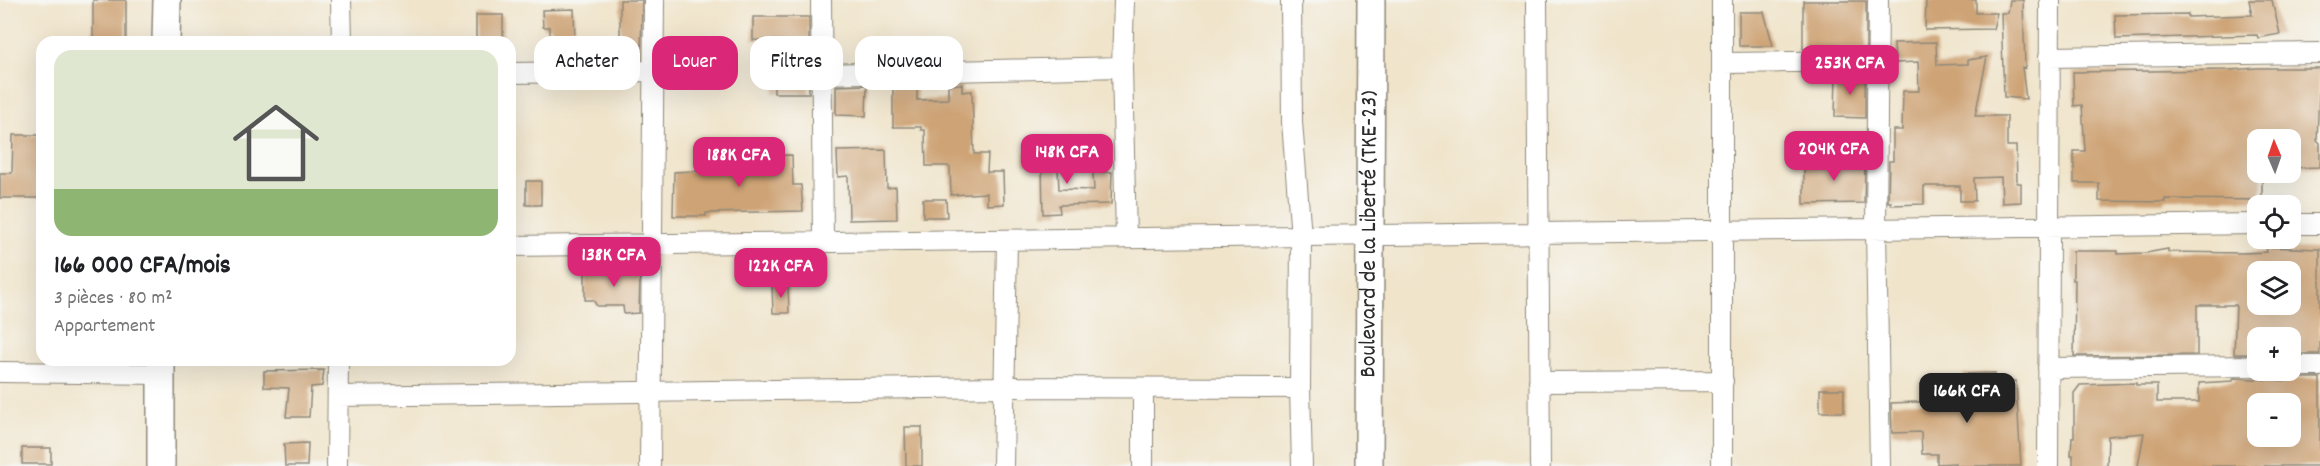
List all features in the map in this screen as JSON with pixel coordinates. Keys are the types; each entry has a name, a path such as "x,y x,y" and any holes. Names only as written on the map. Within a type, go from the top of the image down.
{"street":[{"path":"166,0 166,36"},
{"path":"341,0 342,36"},
{"path":"653,36 654,0"},
{"path":"821,0 821,36"},
{"path":"1124,0 1122,68 1126,238"},
{"path":"1291,0 1292,122 1301,237 1299,388 1302,466"},
{"name":"Boulevard de la Liberté (TKE-23)","path":"1369,466 1371,0"},
{"path":"1537,0 1540,466"},
{"path":"1722,0 1722,466"},
{"path":"1878,0 1876,229 1880,466"},
{"path":"2048,466 2050,0"},
{"path":"2049,57 2320,53"},
{"path":"1722,63 1877,61"},
{"path":"843,74 1122,68"},
{"path":"516,74 652,71"},
{"path":"650,466 652,90"},
{"path":"822,90 823,242"},
{"path":"516,246 2247,224"},
{"path":"2301,224 2320,224"},
{"path":"1003,466 1007,240"},
{"path":"337,466 338,366"},
{"path":"2048,368 2247,366"},
{"path":"2301,366 2320,366"},
{"path":"0,372 161,367 161,466"},
{"path":"1539,382 1723,381"},
{"path":"338,396 1004,387 1299,388"},
{"path":"1143,388 1143,466"}],"building":[{"path":"93,0 126,0 126,36 93,36"},
{"path":"620,0 642,0 641,59 640,36 620,36"},
{"path":"1926,0 1976,0 1976,13 1997,13 1993,29 1925,30"},
{"path":"2010,0 2023,0 2025,68 2022,67 2026,99 2004,97 2001,13 2008,13"},
{"path":"2249,0 2272,0 2280,34 2258,38 2257,35 2116,39 2115,15 2188,14 2188,17 2252,15"},
{"path":"1803,1 1866,1 1866,49 1803,49"},
{"path":"574,9 575,36 550,36 550,27 543,27 542,10"},
{"path":"1739,12 1764,12 1773,46 1739,46"},
{"path":"476,15 503,15 503,36 476,36"},
{"path":"753,17 809,17 809,36 753,36"},
{"path":"1936,42 1937,65 1968,64 1968,60 1987,57 1975,116 2007,116 2007,146 2016,146 2017,183 2021,183 2021,202 2002,203 2001,177 1974,178 1975,201 1960,201 1960,186 1924,186 1924,204 1891,205 1891,202 1888,202 1889,161 1893,161 1893,130 1902,130 1903,91 1919,91 1918,62 1895,63 1894,43"},
{"path":"2320,68 2317,140 2320,143 2320,167 2301,168 2301,129 2247,129 2247,183 2262,183 2262,195 2247,195 2247,200 2099,201 2099,183 2074,183 2074,151 2085,151 2082,105 2074,106 2073,72"},
{"path":"1865,73 1865,118 1835,117 1836,74"},
{"path":"855,85 855,90 867,90 866,116 836,115 836,90 843,90 843,86"},
{"path":"774,90 809,90 809,93 774,93"},
{"path":"893,90 917,90 917,100 948,99 948,90 972,91 974,154 988,154 987,172 1003,172 1004,204 987,205 987,193 951,195 950,168 948,166 926,166 925,130 921,130 921,127 893,127"},
{"path":"13,135 36,135 36,198 0,198 0,173 12,173"},
{"path":"886,150 887,188 896,187 897,219 849,220 848,176 838,177 837,151"},
{"path":"1057,151 1059,189 1094,190 1093,173 1112,172 1111,204 1059,205 1060,213 1043,214 1042,165 1024,165 1024,152"},
{"path":"792,155 793,185 801,185 803,211 673,216 674,172 738,169 738,156"},
{"path":"1865,161 1864,203 1804,204 1804,162"},
{"path":"526,181 541,181 541,205 526,205"},
{"path":"923,199 946,199 947,217 923,217"},
{"path":"2168,249 2168,252 2267,252 2266,249 2320,249 2320,354 2301,354 2301,327 2247,327 2247,354 2234,354 2236,305 2197,305 2197,355 2074,356 2073,251 2118,251 2118,254"},
{"path":"604,267 604,269 632,269 640,272 639,313 624,314 623,306 597,306 593,300 585,300 585,269"},
{"path":"788,284 789,313 773,313 772,285"},
{"path":"324,370 322,386 311,387 309,417 286,417 289,388 264,387 264,371"},
{"path":"1995,373 1995,382 2016,381 2021,466 1937,464 1937,454 1922,454 1921,432 1892,433 1891,403 1965,400 1964,374"},
{"path":"2234,378 2247,379 2247,381 2301,381 2301,378 2320,378 2320,466 2138,466 2144,433 2108,436 2107,466 2073,466 2073,455 2071,455 2072,437 2074,437 2074,393 2080,385 2136,383 2136,385 2157,385 2157,402 2199,402 2199,383 2233,381"},
{"path":"1820,389 1844,389 1844,412 1820,412"},
{"path":"905,427 922,427 922,466 906,466"},
{"path":"308,443 307,466 285,466 284,444"},
{"path":"22,448 51,448 51,464 22,464"}]}
